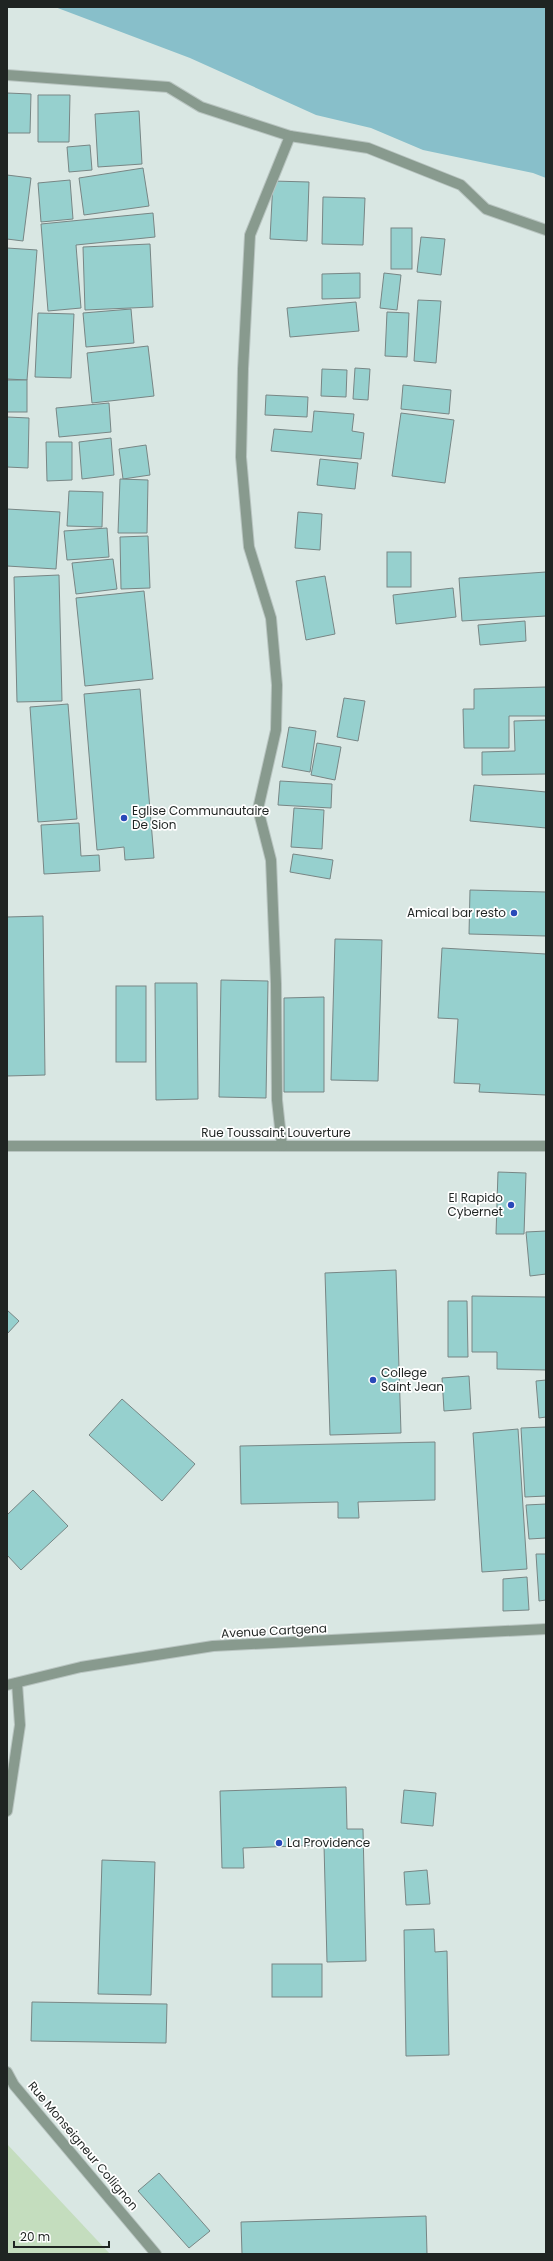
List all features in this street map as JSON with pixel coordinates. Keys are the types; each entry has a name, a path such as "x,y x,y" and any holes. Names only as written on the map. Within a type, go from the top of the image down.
{"street":[{"path":"7,75 168,87 201,107 290,136 368,148 462,185 486,209 546,230"},
{"path":"282,1146 277,1100 276,984 271,860 258,809 276,730 277,685 271,618 249,547 241,457 243,369 250,235 290,136"},
{"name":"Rue Toussaint Louverture","path":"7,1146 546,1146"},
{"name":"Avenue Cartgena","path":"7,1685 81,1667 214,1646 546,1629"},
{"path":"7,1811 20,1725 18,1683"},
{"name":"Rue Monseigneur Collignon","path":"7,2072 14,2085 156,2254"}],"green space":[{"path":"7,2144 110,2254 7,2254"}],"water":[{"path":"55,7 546,7 546,178 533,173 423,150 371,128 316,115 190,58"}],"building":[{"path":"7,93 31,94 30,133 7,133"},
{"path":"38,95 70,95 69,142 38,142"},
{"path":"139,111 142,164 98,167 95,114"},
{"path":"90,145 92,170 69,172 67,147"},
{"path":"143,168 149,206 84,215 79,178"},
{"path":"7,175 31,178 23,241 7,239"},
{"path":"70,180 73,219 41,222 38,183"},
{"path":"273,181 309,182 307,241 270,239"},
{"path":"323,197 365,198 363,245 322,244"},
{"path":"153,213 155,237 76,245 81,308 48,311 41,224"},
{"path":"391,228 412,228 412,269 391,269"},
{"path":"421,237 445,239 441,275 417,272"},
{"path":"150,244 153,307 85,310 83,247"},
{"path":"7,248 37,250 27,380 7,379"},
{"path":"360,273 360,298 322,299 322,274"},
{"path":"384,273 401,275 397,310 380,308"},
{"path":"418,300 441,301 436,363 414,361"},
{"path":"356,302 359,331 290,337 287,308"},
{"path":"131,309 134,343 86,347 83,313"},
{"path":"387,312 409,313 407,357 385,356"},
{"path":"38,313 74,314 71,378 35,377"},
{"path":"148,346 154,396 92,403 87,353"},
{"path":"355,368 370,369 368,400 353,399"},
{"path":"322,369 347,370 346,397 321,396"},
{"path":"7,380 27,380 27,412 7,412"},
{"path":"403,385 451,390 449,414 401,409"},
{"path":"266,395 308,397 307,417 265,415"},
{"path":"109,403 111,432 59,437 56,408"},
{"path":"314,411 354,414 352,431 364,433 361,459 271,451 274,429 312,432"},
{"path":"401,413 454,420 445,483 392,476"},
{"path":"7,417 29,418 28,468 7,467"},
{"path":"111,438 114,475 82,479 79,442"},
{"path":"46,442 72,442 72,480 47,481"},
{"path":"146,445 150,475 123,479 119,449"},
{"path":"320,459 358,463 355,489 317,485"},
{"path":"120,479 148,480 147,533 118,533"},
{"path":"69,491 103,492 102,527 67,526"},
{"path":"7,509 60,512 56,569 7,566"},
{"path":"298,512 322,514 320,550 295,548"},
{"path":"107,528 109,557 67,560 64,531"},
{"path":"148,536 150,588 121,589 120,537"},
{"path":"387,552 411,552 411,587 387,587"},
{"path":"113,559 117,589 76,594 72,563"},
{"path":"546,572 546,616 462,621 459,578"},
{"path":"59,575 62,701 17,702 14,577"},
{"path":"325,576 335,634 306,640 296,581"},
{"path":"453,588 456,617 396,624 393,595"},
{"path":"144,591 153,679 85,686 76,598"},
{"path":"525,621 526,641 480,645 478,625"},
{"path":"546,687 546,716 509,716 509,748 464,748 463,709 474,709 474,689"},
{"path":"140,689 154,858 125,860 124,847 97,850 84,694"},
{"path":"344,698 365,701 358,741 337,737"},
{"path":"68,704 77,819 38,822 30,707"},
{"path":"546,720 546,774 482,775 482,752 515,751 514,721"},
{"path":"289,727 316,731 310,772 282,767"},
{"path":"317,743 341,747 335,780 311,775"},
{"path":"280,781 332,784 331,808 278,805"},
{"path":"474,785 546,792 546,828 470,821"},
{"path":"294,808 324,810 322,849 291,847"},
{"path":"79,823 81,856 99,855 100,871 44,874 41,825"},
{"path":"293,854 333,860 330,879 290,872"},
{"path":"470,890 546,892 546,936 469,934"},
{"path":"43,916 45,1075 7,1076 7,917"},
{"path":"335,939 382,940 378,1081 331,1080"},
{"path":"442,948 546,954 546,1095 479,1092 480,1084 454,1083 458,1019 438,1018"},
{"path":"221,980 268,981 266,1098 219,1097"},
{"path":"155,983 197,983 198,1099 156,1100"},
{"path":"116,986 146,986 146,1062 116,1062"},
{"path":"324,997 324,1092 284,1092 284,998"},
{"path":"498,1172 526,1173 524,1234 496,1234"},
{"path":"546,1231 546,1274 530,1276 526,1232"},
{"path":"396,1270 401,1433 330,1435 325,1273"},
{"path":"472,1296 546,1297 546,1370 497,1369 497,1352 472,1352"},
{"path":"448,1301 467,1301 468,1357 448,1357"},
{"path":"7,1310 19,1321 7,1334"},
{"path":"469,1376 471,1409 444,1411 442,1378"},
{"path":"546,1380 546,1417 539,1418 536,1381"},
{"path":"122,1399 195,1464 162,1501 89,1435"},
{"path":"546,1427 546,1496 525,1497 521,1428"},
{"path":"518,1429 527,1569 482,1572 473,1433"},
{"path":"435,1442 435,1500 358,1502 359,1518 338,1518 338,1502 241,1504 240,1446"},
{"path":"33,1490 68,1526 21,1570 7,1555 7,1515"},
{"path":"546,1504 546,1538 529,1539 526,1505"},
{"path":"536,1554 546,1554 546,1600 539,1601"},
{"path":"527,1577 529,1610 503,1611 503,1579"},
{"path":"346,1787 347,1829 363,1829 366,1961 327,1962 324,1845 243,1848 244,1868 222,1868 220,1791"},
{"path":"404,1790 436,1793 433,1826 401,1823"},
{"path":"102,1860 155,1862 151,1995 98,1994"},
{"path":"427,1870 430,1904 406,1905 404,1872"},
{"path":"434,1929 435,1952 447,1951 449,2055 406,2056 404,1930"},
{"path":"272,1964 322,1964 322,1997 272,1997"},
{"path":"32,2002 167,2004 166,2043 31,2041"},
{"path":"159,2173 210,2231 189,2248 138,2191"},
{"path":"426,2216 427,2254 242,2254 241,2222"}],"place":[{"name":"Eglise Communautaire De Sion","path":"124,818"},
{"name":"Amical bar resto","path":"514,913"},
{"name":"El Rapido Cybernet","path":"511,1205"},
{"name":"College Saint Jean","path":"373,1380"},
{"name":"La Providence","path":"279,1843"}]}
